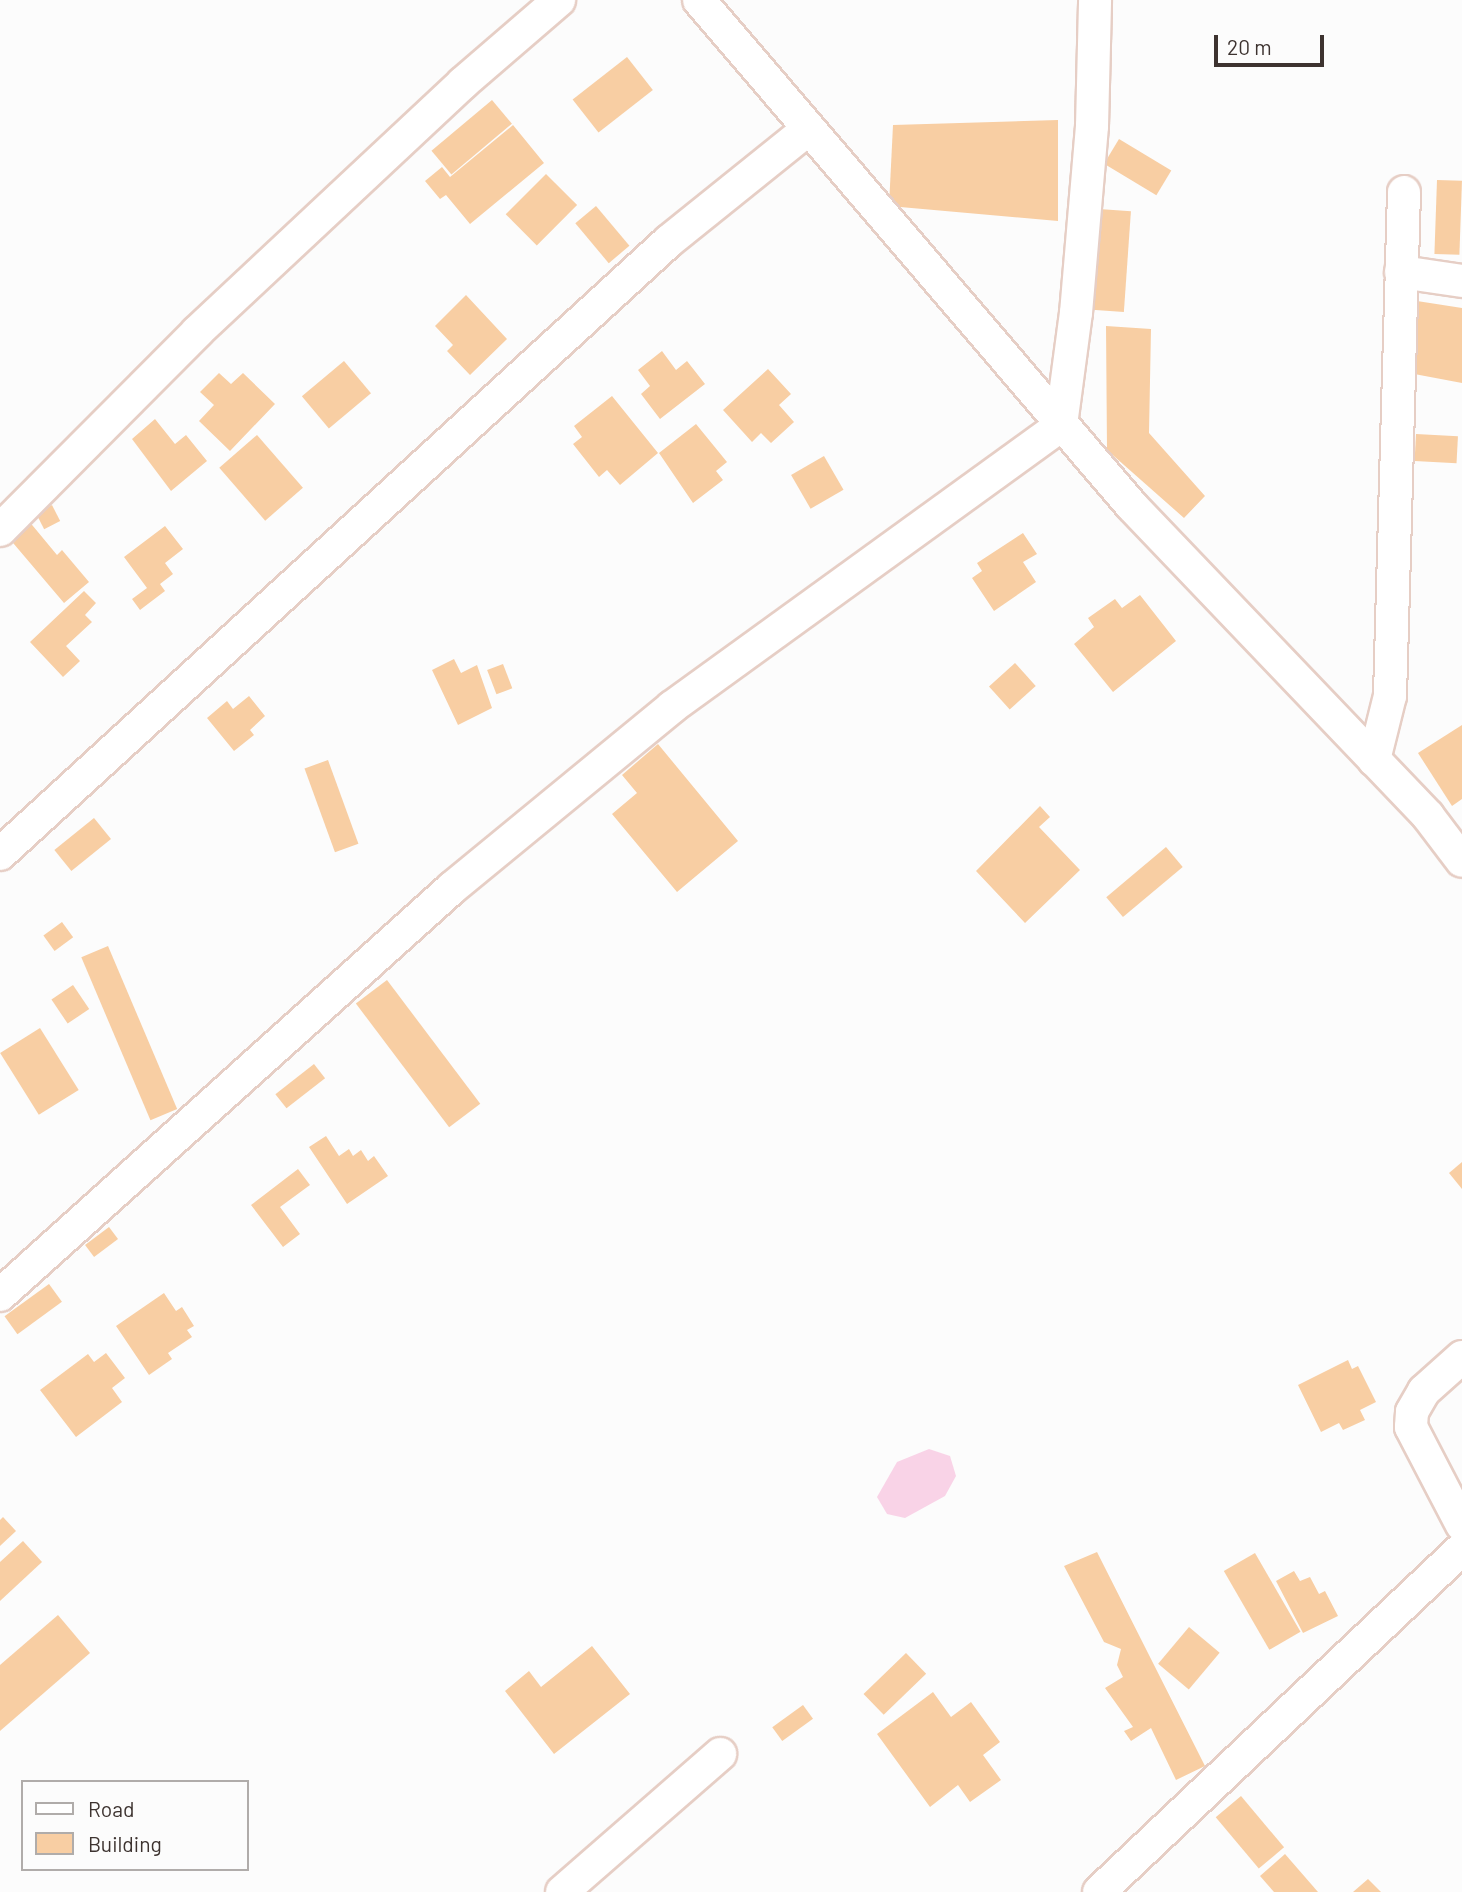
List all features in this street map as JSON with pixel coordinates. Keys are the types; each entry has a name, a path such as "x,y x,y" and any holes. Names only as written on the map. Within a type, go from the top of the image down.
{"street":[{"path":"0,530 207,323 463,83 559,0"},
{"path":"699,0 759,66 807,131 1181,562 1277,654 1429,816 1462,861"},
{"path":"0,1295 452,888 651,724 773,630 1061,425 1090,153 1095,0"},
{"path":"0,854 669,241 807,131"},
{"path":"1374,760 1390,696 1404,192"},
{"path":"1401,272 1462,281"},
{"path":"1462,1357 1424,1391 1412,1412 1411,1427 1462,1525"},
{"path":"1099,1892 1462,1549"},
{"path":"562,1892 720,1754"}],"shaded area":[{"path":"929,1449 950,1456 956,1476 945,1496 905,1518 887,1514 877,1497 897,1462"}],"building":[{"path":"627,57 653,90 598,133 573,99"},
{"path":"492,100 512,124 451,175 431,151"},
{"path":"1058,120 1058,221 889,206 893,125"},
{"path":"513,125 544,163 470,224 446,195 440,199 425,181 442,167 450,177"},
{"path":"1119,139 1171,170 1156,195 1104,164"},
{"path":"546,174 577,205 537,245 506,214"},
{"path":"1437,180 1462,181 1459,255 1434,254"},
{"path":"596,206 629,246 609,263 575,223"},
{"path":"1099,209 1131,211 1124,312 1092,310"},
{"path":"466,295 507,339 470,375 447,351 453,345 435,326"},
{"path":"1417,301 1462,308 1462,383 1409,373"},
{"path":"1106,326 1151,329 1149,433 1205,496 1184,518 1107,450"},
{"path":"662,351 676,370 687,361 705,384 660,419 641,394 650,386 638,370"},
{"path":"344,361 371,393 329,429 302,396"},
{"path":"768,369 791,394 779,405 794,422 771,443 761,433 752,442 723,410"},
{"path":"219,373 231,384 243,373 275,404 230,451 199,421 214,405 200,392"},
{"path":"612,396 658,453 620,485 607,470 599,477 573,444 582,437 574,426"},
{"path":"155,419 175,444 186,435 207,461 171,491 132,439"},
{"path":"696,424 727,462 716,471 723,480 693,503 659,453"},
{"path":"1416,434 1458,436 1457,463 1415,461"},
{"path":"257,435 303,488 265,521 219,468"},
{"path":"824,456 844,490 811,509 791,475"},
{"path":"52,505 60,521 44,529 36,513"},
{"path":"28,520 57,555 62,550 89,582 64,603 8,537"},
{"path":"165,526 183,549 165,563 173,574 160,584 165,591 140,610 132,599 147,588 124,557"},
{"path":"1023,533 1037,554 1023,562 1036,582 994,611 972,578 982,571 977,563"},
{"path":"84,591 96,603 85,615 92,622 66,646 80,661 63,677 30,642"},
{"path":"1140,595 1176,641 1113,692 1074,644 1094,627 1088,618 1115,599 1122,608"},
{"path":"454,659 461,673 477,665 492,708 458,725 432,670"},
{"path":"1015,663 1036,686 1010,709 989,686"},
{"path":"503,664 512,688 496,694 487,670"},
{"path":"249,696 265,716 250,730 254,735 234,751 207,718 227,701 233,709"},
{"path":"1462,725 1462,799 1452,806 1418,753"},
{"path":"658,744 738,841 677,892 612,814 637,793 622,775"},
{"path":"328,760 358,844 335,852 305,769"},
{"path":"1040,806 1050,817 1039,827 1080,870 1025,923 976,871"},
{"path":"94,818 111,839 71,871 54,850"},
{"path":"1166,847 1183,867 1123,917 1106,897"},
{"path":"62,922 73,937 55,951 43,936"},
{"path":"108,946 177,1109 150,1120 81,957"},
{"path":"387,980 480,1104 449,1127 356,1003"},
{"path":"73,985 89,1009 68,1024 51,1000"},
{"path":"40,1028 79,1090 39,1115 0,1053"},
{"path":"314,1064 325,1078 286,1108 275,1094"},
{"path":"326,1136 339,1156 349,1149 353,1156 361,1150 368,1161 374,1156 388,1176 347,1204 309,1147"},
{"path":"1462,1162 1462,1189 1449,1173"},
{"path":"298,1169 310,1185 280,1207 300,1234 283,1247 251,1205"},
{"path":"109,1227 118,1239 94,1257 85,1245"},
{"path":"49,1284 62,1302 17,1334 5,1316"},
{"path":"164,1293 176,1311 182,1307 194,1326 187,1330 192,1337 168,1353 172,1359 149,1375 116,1326"},
{"path":"106,1353 125,1378 112,1388 122,1402 76,1437 40,1390 88,1354 94,1362"},
{"path":"1348,1360 1352,1369 1358,1366 1376,1402 1360,1410 1365,1420 1343,1430 1339,1423 1321,1432 1298,1385"},
{"path":"3,1517 16,1531 0,1546 0,1520"},
{"path":"23,1541 42,1562 0,1601 0,1562"},
{"path":"1097,1552 1205,1766 1176,1780 1151,1728 1131,1741 1124,1731 1133,1727 1105,1688 1123,1677 1117,1665 1121,1649 1104,1642 1064,1566"},
{"path":"1255,1553 1300,1632 1269,1650 1224,1571"},
{"path":"1294,1571 1300,1581 1310,1577 1319,1594 1325,1591 1338,1616 1303,1633 1276,1581"},
{"path":"58,1615 90,1653 0,1731 0,1665"},
{"path":"1189,1627 1220,1653 1189,1689 1158,1664"},
{"path":"592,1646 630,1694 554,1754 505,1691 529,1671 541,1687"},
{"path":"906,1653 926,1674 884,1715 864,1694"},
{"path":"933,1692 951,1717 971,1702 1000,1742 983,1755 1001,1780 970,1802 958,1785 930,1807 877,1734"},
{"path":"803,1705 813,1719 782,1741 772,1727"},
{"path":"1241,1796 1284,1847 1259,1869 1216,1817"},
{"path":"1285,1854 1318,1892 1274,1892 1260,1876"},
{"path":"1368,1879 1381,1892 1353,1892"}]}
